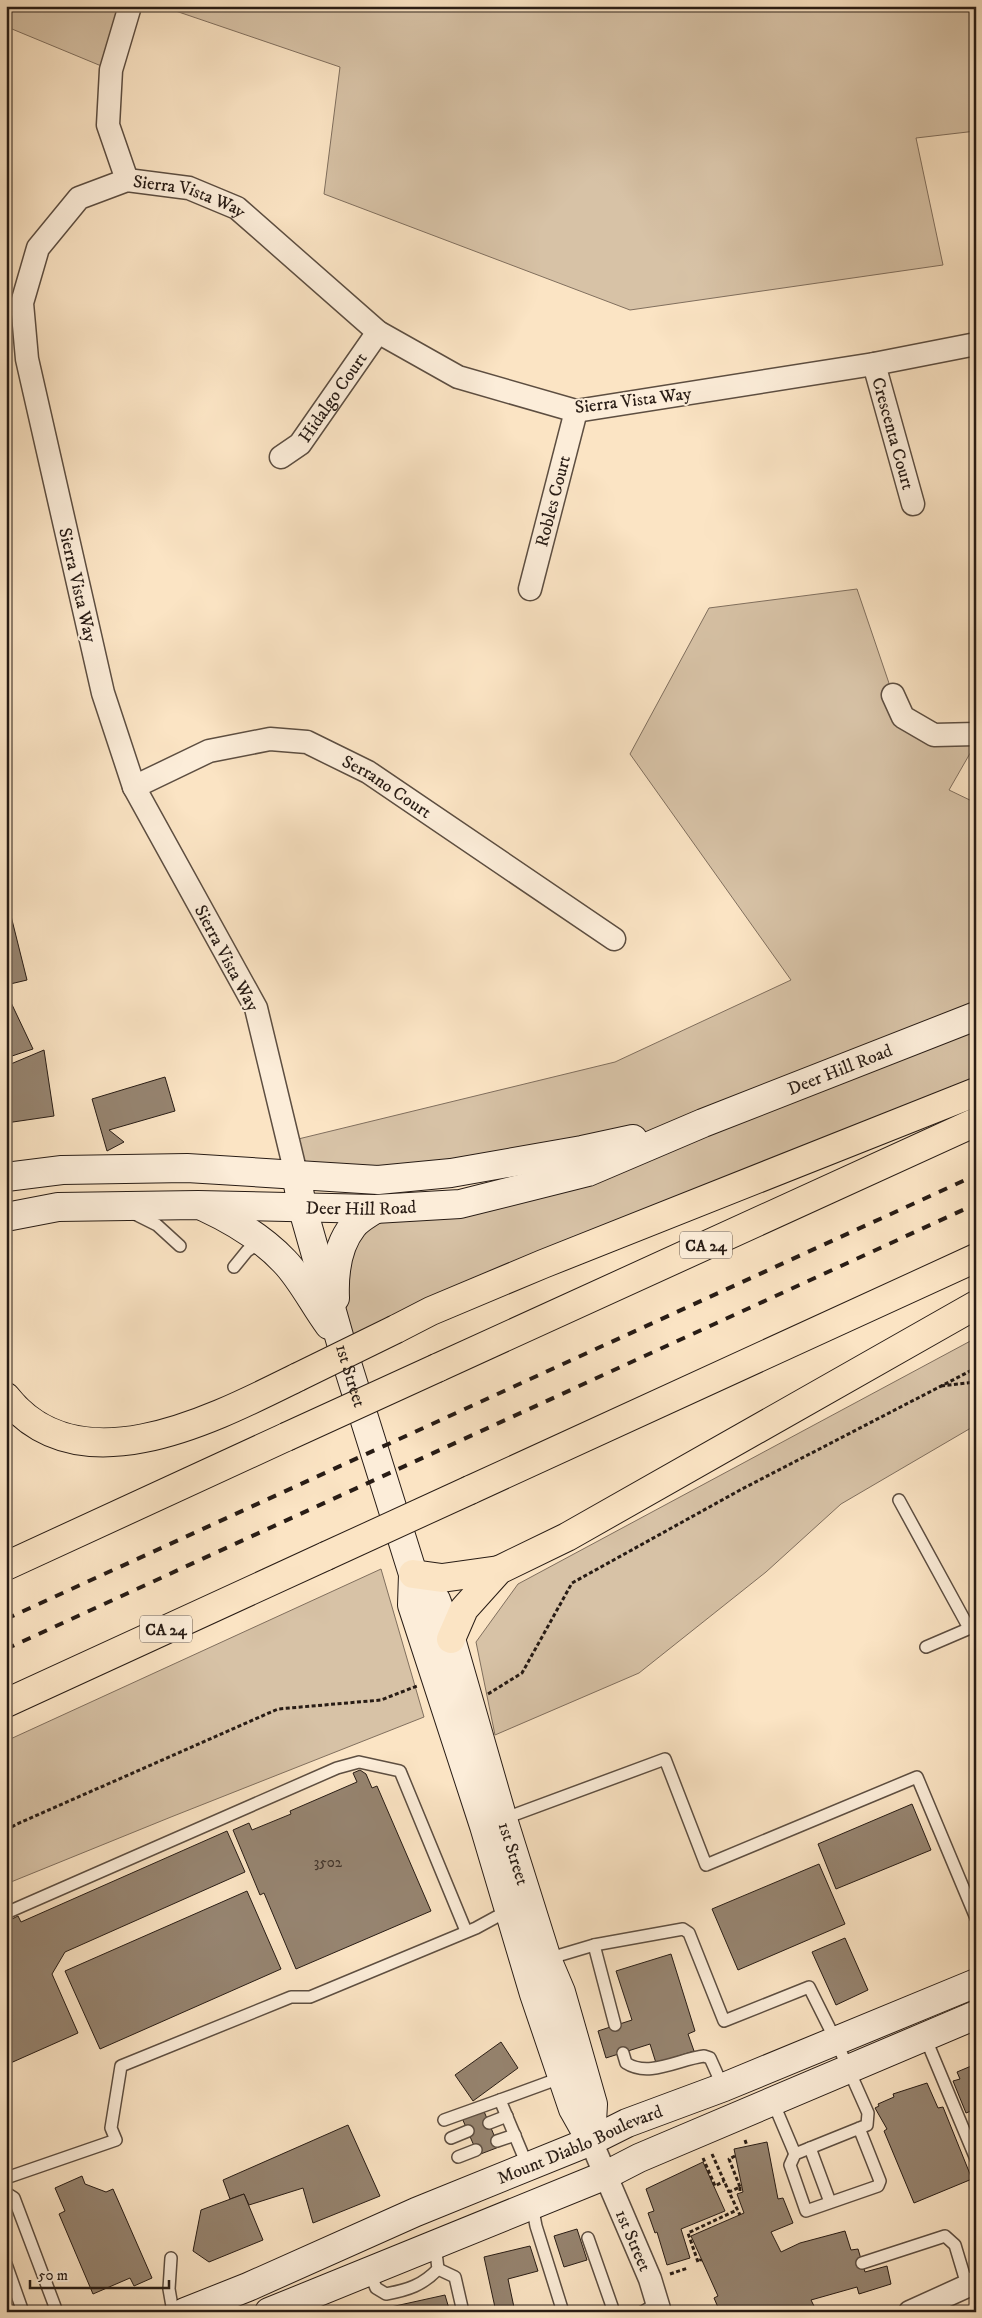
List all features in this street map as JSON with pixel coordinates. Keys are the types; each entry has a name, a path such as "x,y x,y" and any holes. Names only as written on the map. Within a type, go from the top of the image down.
{"highway":[{"path":"6,1397 24,1416 48,1432 80,1441 114,1443 138,1440 190,1424 298,1377 439,1308 543,1264 976,1092"},
{"name":"CA 24","path":"6,1566 976,1122"},
{"name":"CA 24","path":"6,1702 976,1258"},
{"path":"413,1574 442,1578 500,1570 566,1536 976,1305"},
{"path":"451,1638 464,1609 500,1570"}],"street":[{"path":"128,180 108,125 111,70 130,6"},
{"name":"Sierra Vista Way","path":"296,1174 256,1008 134,788 103,693 27,359 22,304 38,248 79,198 128,180 189,188 237,208 378,332 458,378 576,411 874,364 976,344"},
{"name":"Hidalgo Court","path":"281,457 300,444 378,332"},
{"name":"Crescenta Court","path":"874,364 913,504"},
{"name":"Robles Court","path":"530,590 576,411"},
{"path":"893,695 903,717 934,735 976,734"},
{"name":"Serrano Court","path":"134,788 209,751 270,739 307,742 368,772 614,939"},
{"name":"Deer Hill Road","path":"6,1217 58,1207 118,1205 302,1206 375,1209 460,1204 588,1172 703,1123 976,1016"},
{"name":"Deer Hill Road","path":"6,1177 62,1170 187,1168 378,1180 451,1173 582,1150 703,1123"},
{"name":"1st Street","path":"296,1174 302,1206 338,1331 413,1574 412,1605 484,1826 534,1994 573,2109 591,2141 606,2174 650,2279 653,2309"},
{"path":"198,1205 220,1214 261,1242 284,1261 338,1331"},
{"path":"338,1331 334,1279 341,1246 354,1224 375,1209"},
{"name":"1st Street","path":"413,1574 436,1600 451,1638 506,1828 547,1958 561,1992 593,2104 591,2141"},
{"path":"510,1914 526,1931 532,1949 547,1958"},
{"name":"Mount Diablo Boulevard","path":"185,2312 248,2287 416,2212 591,2141 627,2123 723,2087 976,1983"},
{"name":"Mount Diablo Boulevard","path":"269,2312 304,2305 369,2271 437,2257 532,2205 976,2015"},
{"path":"910,2312 971,2284"}],"lane":[{"path":"118,1205 157,1226 180,1246"},
{"path":"234,1267 247,1251 261,1242"},
{"path":"899,1500 973,1627 926,1647"},
{"path":"6,2178 116,2140 111,2128 121,2066 292,1997 310,1998 510,1914 512,1890 507,1863 506,1828 665,1759 706,1865 917,1777 976,1918"},
{"path":"6,1913 337,1768 358,1762 400,1771 466,1931"},
{"path":"547,1958 594,1945 683,1929 690,1933 724,2021 809,1988 836,2041 868,2113 867,2125 859,2128 795,2154 790,2165 806,2211 878,2186 880,2181 859,2128"},
{"path":"594,1945 615,2025"},
{"path":"925,2037 976,2159"},
{"path":"622,2053 626,2063 633,2067 648,2070 704,2056 710,2058 723,2087"},
{"path":"444,2120 563,2077"},
{"path":"500,2100 528,2167"},
{"path":"773,2102 795,2154"},
{"path":"489,2123 507,2116"},
{"path":"451,2138 468,2131"},
{"path":"497,2142 515,2134"},
{"path":"810,2148 830,2202"},
{"path":"458,2157 476,2150"},
{"path":"6,2193 14,2198 57,2312"},
{"path":"532,2205 536,2226 563,2312"},
{"path":"862,2263 945,2236 955,2245 971,2284"},
{"path":"588,2238 614,2312"},
{"path":"437,2257 455,2277 463,2312"},
{"path":"171,2258 168,2289 173,2312"},
{"path":"6,2264 24,2312"}],"path":[{"path":"470,1705 522,1673 572,1583 742,1489 976,1368"},
{"path":"938,1386 976,1382"},
{"path":"6,1830 278,1709 381,1700 435,1679"},
{"path":"744,2140 747,2146"},
{"path":"712,2154 740,2215"},
{"path":"735,2156 729,2159 740,2187 740,2193"},
{"path":"702,2158 715,2186 724,2182"},
{"path":"728,2192 740,2187"},
{"path":"700,2261 688,2233 737,2210"},
{"path":"667,2275 688,2268"}],"shaded area":[{"path":"6,6 130,6 111,70 12,29 6,24"},
{"path":"161,6 976,6 976,131 916,138 943,265 630,310 324,194 340,67"},
{"path":"857,589 893,695 903,717 976,743 949,790 976,803 976,1078 519,1259 406,1309 341,1341 353,1224 460,1204 582,1150 296,1174 290,1141 615,1062 791,980 630,754 709,608"},
{"path":"976,1338 976,1425 841,1504 766,1572 639,1673 495,1735 476,1642 518,1584"},
{"path":"381,1569 424,1717 6,1884 6,1741"}],"building":[{"path":"11,916 27,980 6,985 6,918"},
{"path":"6,992 33,1049 6,1058"},
{"path":"44,1050 54,1116 6,1123 6,1066"},
{"path":"165,1077 175,1111 109,1130 124,1142 107,1151 92,1099"},
{"path":"360,1770 366,1774 372,1788 377,1786 431,1911 296,1969 264,1893 260,1895 233,1830 249,1823 252,1830 291,1814 290,1811 357,1782 353,1773"},
{"path":"912,1804 931,1850 836,1889 818,1844"},
{"path":"227,1831 245,1872 65,1952 52,1974 78,2033 6,2065 6,1922 18,1916 21,1922"},
{"path":"819,1864 845,1924 738,1970 712,1909"},
{"path":"247,1891 281,1969 100,2049 65,1971"},
{"path":"845,1938 868,1990 836,2005 812,1952"},
{"path":"671,1954 695,2031 688,2034 694,2051 656,2063 650,2044 606,2058 598,2031 632,2020 616,1971"},
{"path":"501,2042 518,2068 473,2101 455,2075"},
{"path":"976,2064 976,2109 966,2113 953,2081 960,2079 957,2072"},
{"path":"927,2083 938,2108 943,2107 972,2179 914,2203 884,2131 887,2129 875,2108 879,2106 878,2104 894,2097 893,2094"},
{"path":"483,2109 499,2147 478,2155 462,2118"},
{"path":"348,2125 380,2196 313,2223 303,2188 249,2205 244,2194 230,2199 223,2180"},
{"path":"767,2142 778,2199 783,2198 793,2223 771,2232 781,2252 800,2243 845,2231 851,2250 858,2249 865,2272 887,2266 891,2284 859,2294 857,2287 811,2300 817,2312 720,2312 714,2298 718,2296 691,2236 744,2213 737,2194 743,2192 734,2149"},
{"path":"703,2162 725,2211 681,2229 690,2258 667,2265 657,2232 655,2233 648,2213 654,2211 646,2189"},
{"path":"82,2176 85,2184 106,2192 113,2189 152,2278 134,2286 130,2278 93,2294 59,2214 65,2211 55,2188"},
{"path":"244,2194 263,2240 209,2262 193,2251 201,2210"},
{"path":"577,2229 587,2260 564,2267 554,2236"},
{"path":"530,2246 538,2271 508,2279 515,2312 496,2312 484,2257"},
{"path":"445,2295 450,2312 368,2312"}],"railway":[{"path":"6,1619 976,1175"},
{"path":"6,1649 976,1204"}]}
